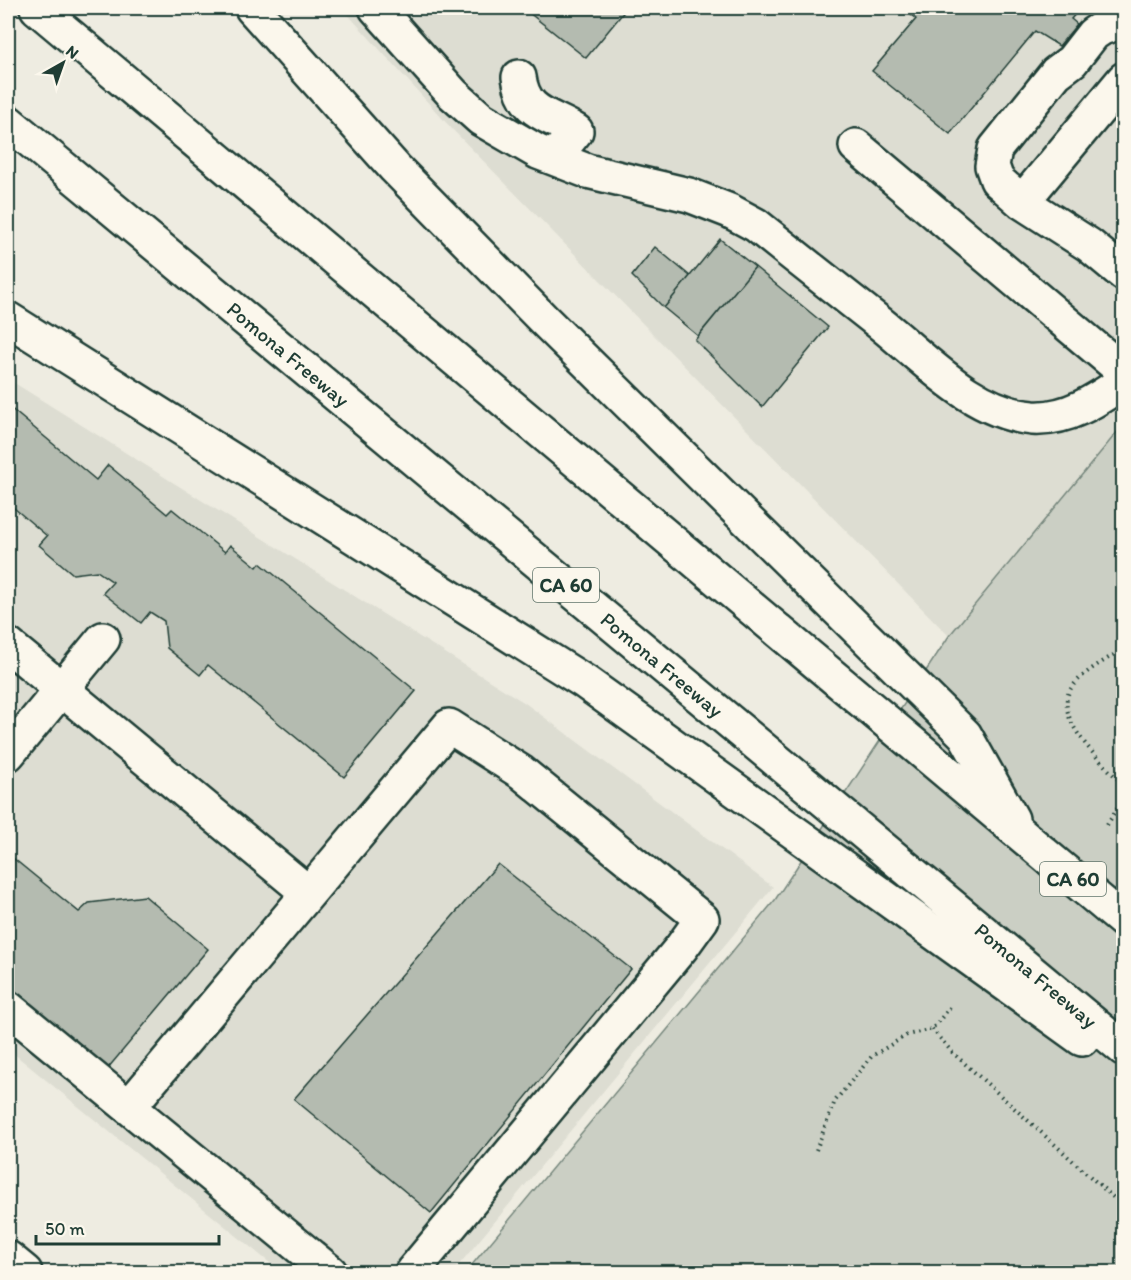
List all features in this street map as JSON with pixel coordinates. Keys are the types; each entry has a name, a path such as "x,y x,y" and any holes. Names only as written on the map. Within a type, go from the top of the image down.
{"main road":[{"name":"CA 60","path":"37,8 1124,921"},
{"path":"252,8 395,168 544,320 965,735 1022,837"},
{"path":"376,8 453,94 481,119 538,153 587,171 689,195 730,211 756,225 942,374 997,409 1016,416 1054,417 1079,409 1124,381"},
{"path":"1124,21 1102,27 1093,34 1072,61 1056,73 996,149 992,166 997,180 1022,202 1089,245 1124,274"},
{"path":"1022,202 1124,79"},
{"path":"554,159 576,131 557,120"},
{"name":"Pomona Freeway","path":"8,122 1124,1049"},
{"path":"856,146 1124,372"},
{"path":"8,319 585,682 1124,1069"},
{"path":"8,754 103,639"},
{"path":"8,645 307,892"},
{"path":"129,1107 307,892 449,726 521,772 702,919 674,957 412,1272"},
{"path":"8,1008 330,1272"},
{"path":"8,1258 25,1272"}],"path":[{"path":"1124,649 1087,672 1070,689 1067,704 1073,730 1124,786"},
{"path":"1107,825 1124,798"},
{"path":"816,1150 835,1101 872,1056 907,1035 932,1029 954,1004"},
{"path":"932,1029 952,1052 1124,1207"}],"shaded area":[{"path":"342,8 1123,8 1123,425 949,636 452,129"},
{"path":"8,379 525,703 773,887 453,1272 281,1272 8,1049"},
{"path":"1123,425 1123,1272 466,1272 775,900 949,636"}],"building":[{"path":"523,8 627,8 586,58"},
{"path":"902,8 1073,8 1078,11 1071,19 1077,24 1059,46 1035,31 950,134 872,71 916,19"},
{"path":"720,239 755,267 698,336 664,308"},
{"path":"655,247 690,276 664,308 632,276"},
{"path":"755,267 828,327 762,407 695,340"},
{"path":"8,406 96,480 108,465 167,514 172,509 225,552 230,545 257,567 260,563 416,691 344,777 208,665 200,675 167,648 164,621 150,612 141,623 103,593 113,582 97,571 73,574 39,545 47,536 8,503"},
{"path":"8,854 79,912 89,903 145,896 208,949 108,1068 8,985"},
{"path":"498,864 631,969 431,1213 294,1099"}]}
